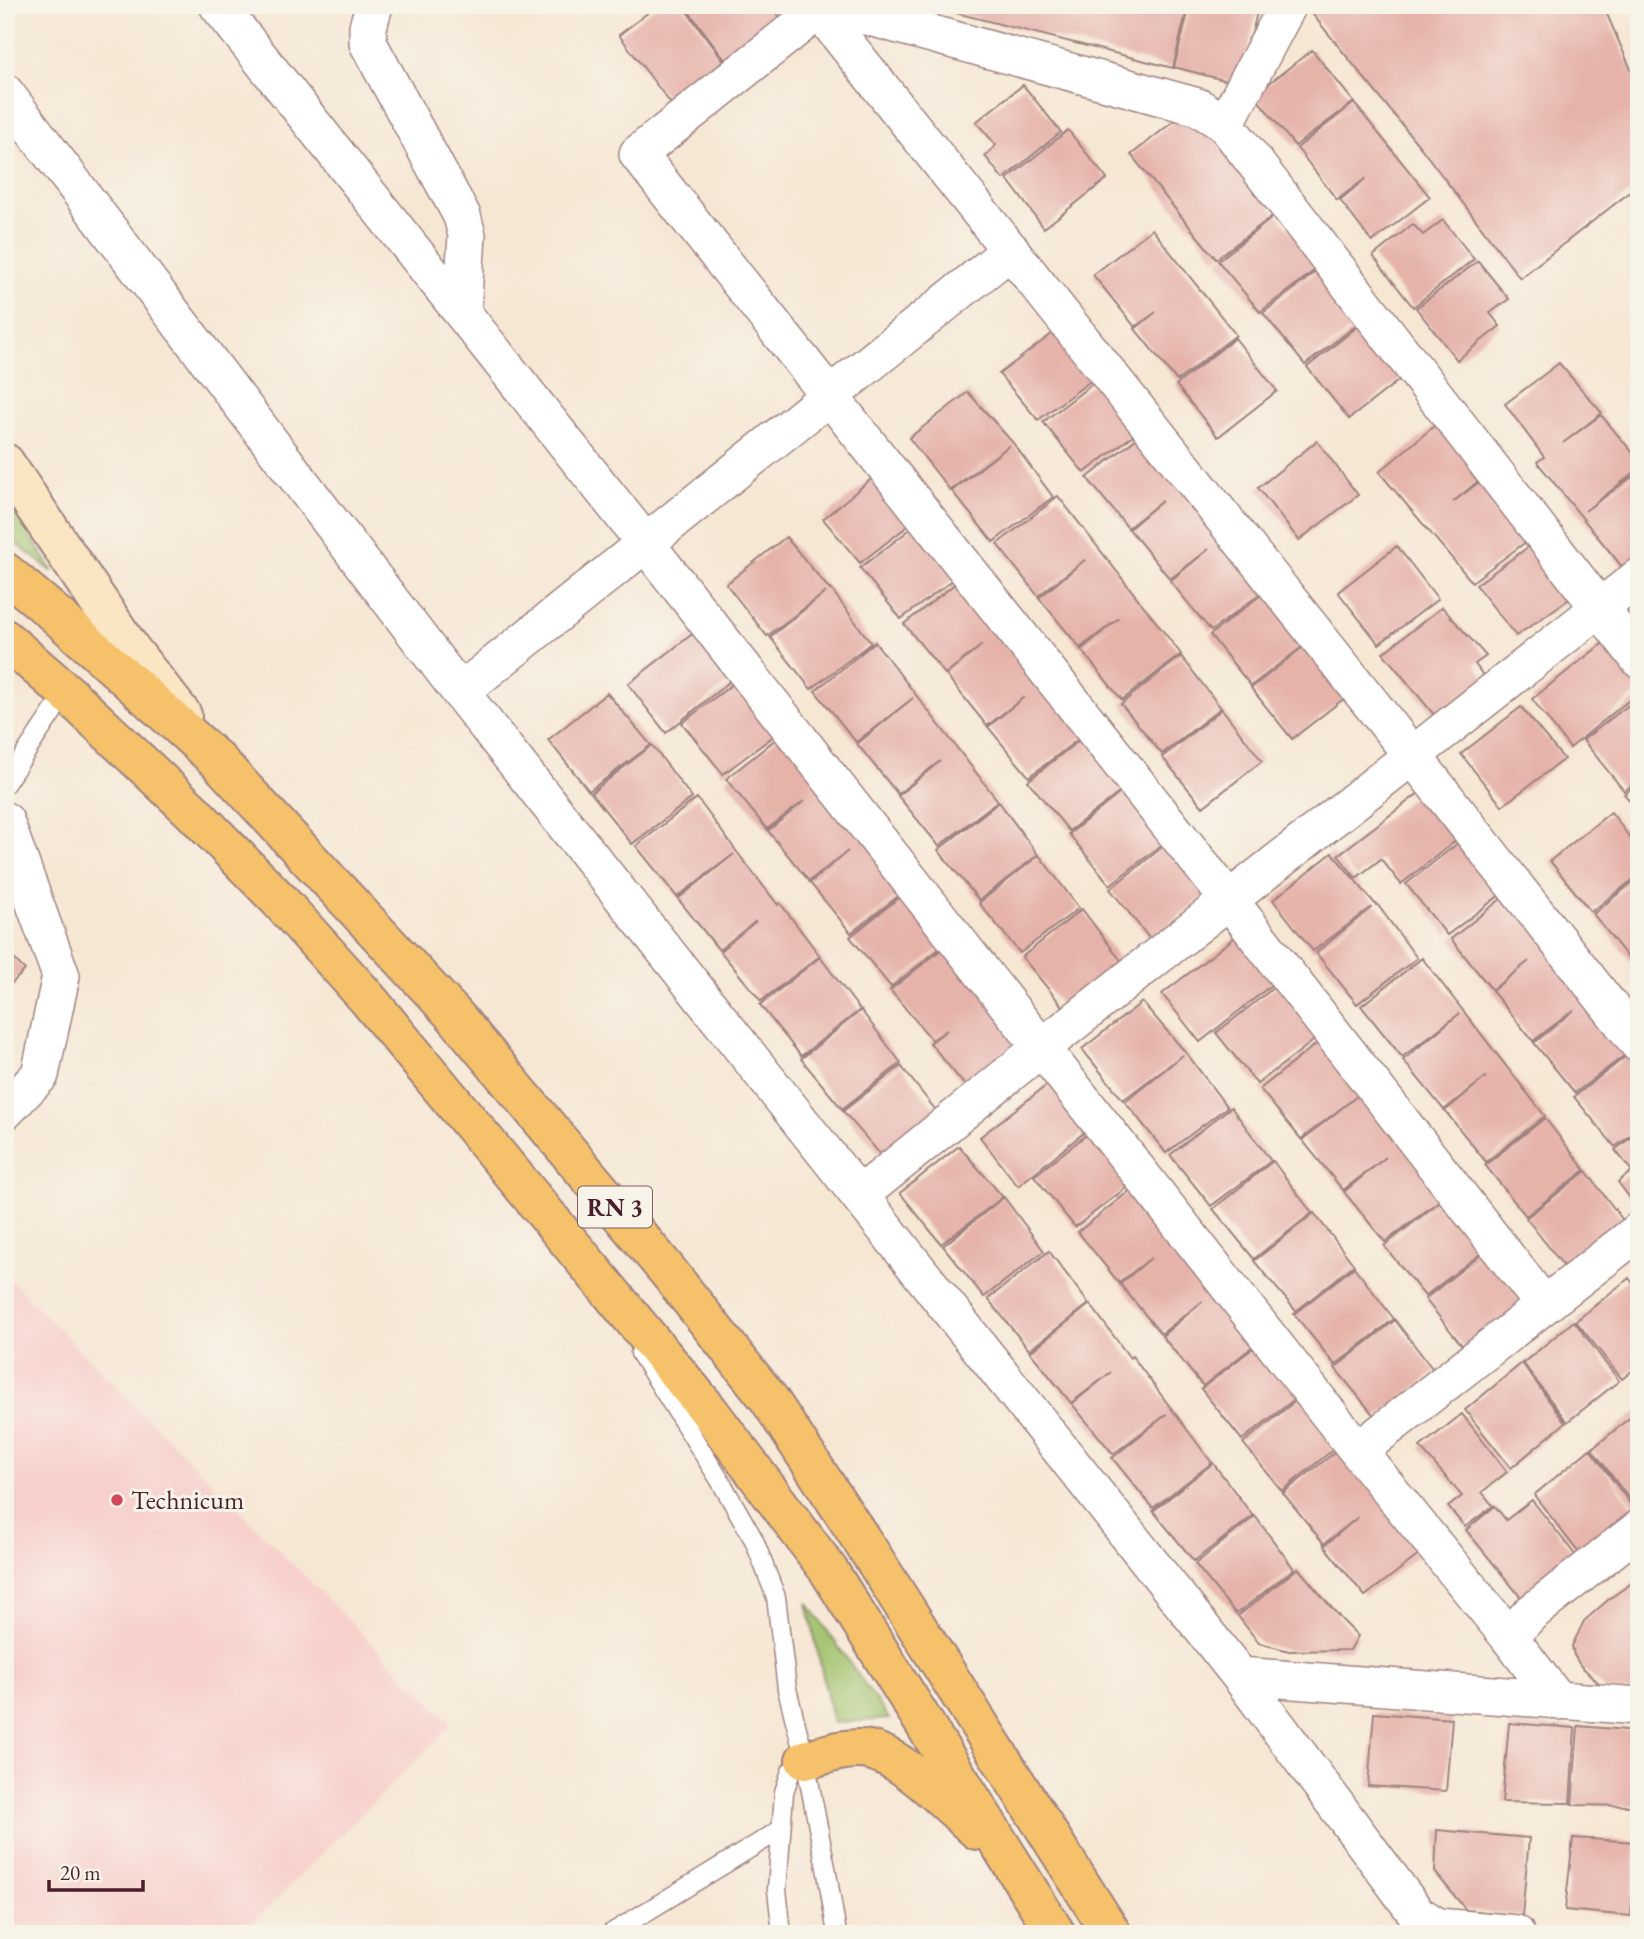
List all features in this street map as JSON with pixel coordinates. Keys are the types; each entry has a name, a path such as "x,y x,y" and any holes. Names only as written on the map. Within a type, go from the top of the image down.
{"highway":[{"name":"RN 3","path":"5,572 218,761 455,1016 666,1269 769,1399 1112,1934"},
{"name":"RN 3","path":"5,639 66,692 193,812 279,900 367,998 709,1411 829,1571 1056,1934"},
{"path":"805,1760 843,1750 868,1750 891,1759 913,1774 1006,1856"}],"main road":[{"path":"5,463 131,650 218,761"}],"street":[{"path":"218,5 1558,1701"},
{"path":"374,5 368,27 368,43 463,216 467,235 461,312"},
{"path":"1226,124 1288,5"},
{"path":"1544,1305 1229,900 638,154 819,10 837,8 1198,107 1226,124 1639,659"},
{"path":"819,10 1639,1044"},
{"path":"5,93 460,692 1240,1676 1417,1914 1438,1927 1516,1934"},
{"path":"460,692 1011,250"},
{"path":"860,1195 1041,1048 1639,577"},
{"path":"5,821 61,976 40,1075 5,1111"},
{"path":"1358,1451 1639,1231"},
{"path":"1509,1637 1530,1614 1639,1529"},
{"path":"1240,1676 1639,1706"}],"lane":[{"path":"5,783 66,692"},
{"path":"569,1241 721,1482 754,1540 776,1597 786,1689 805,1760 837,1934"},
{"path":"782,1934 777,1890 784,1792 791,1771 805,1760"},
{"path":"610,1934 780,1830"}],"shaded area":[{"name":"Technicum","path":"5,1275 452,1724 241,1934 5,1934"}],"green space":[{"path":"5,494 53,572 5,535"},
{"path":"807,1602 889,1719 833,1723"}],"building":[{"path":"658,5 682,5 727,65 671,104 619,35"},
{"path":"684,5 771,5 784,23 727,62"},
{"path":"925,5 1188,5 1173,68"},
{"path":"1190,5 1259,5 1239,84 1174,67"},
{"path":"1305,5 1603,5 1639,88 1639,185 1520,278 1421,148"},
{"path":"1312,50 1354,102 1295,146 1254,95"},
{"path":"1023,85 1061,132 1003,179 985,156 996,145 976,122"},
{"path":"1354,103 1430,197 1372,242 1340,200 1366,178 1337,200 1297,148"},
{"path":"1175,120 1212,131 1275,214 1216,259 1131,155"},
{"path":"1068,130 1107,179 1044,228 1007,179"},
{"path":"1277,214 1319,267 1260,312 1218,261"},
{"path":"1443,220 1474,259 1413,307 1373,256 1413,224 1423,235"},
{"path":"1152,229 1236,335 1177,381 1135,329 1156,312 1135,327 1093,275"},
{"path":"1478,261 1509,299 1490,313 1500,326 1457,360 1416,308"},
{"path":"1323,266 1364,319 1305,365 1263,313"},
{"path":"1366,320 1408,373 1349,419 1307,367"},
{"path":"1065,324 1101,373 1038,420 999,374"},
{"path":"1235,338 1277,391 1218,437 1176,385"},
{"path":"1559,363 1602,413 1563,443 1601,415 1639,460 1639,469 1585,511 1639,472 1639,555 1623,568 1537,462 1544,457 1505,404"},
{"path":"1104,375 1144,427 1084,473 1043,422"},
{"path":"968,392 1013,443 1053,497 993,542 952,491 1010,445 950,490 909,438"},
{"path":"1439,422 1482,478 1453,502 1482,480 1531,538 1472,582 1379,472"},
{"path":"1147,430 1271,586 1211,631 1170,581 1209,549 1170,579 1129,529 1162,501 1128,528 1087,478"},
{"path":"1317,441 1358,495 1299,540 1258,488"},
{"path":"882,470 918,518 860,563 823,519"},
{"path":"1058,496 1181,654 1122,700 1081,650 1119,618 1080,648 1039,598 1086,559 1038,596 997,544"},
{"path":"921,521 962,573 901,619 860,568"},
{"path":"786,537 831,589 871,643 811,689 770,637 826,592 767,636 726,584"},
{"path":"1535,542 1575,595 1516,636 1476,585"},
{"path":"1397,546 1438,599 1379,644 1338,592"},
{"path":"965,576 1088,732 1029,777 988,727 1024,697 987,726 946,675 982,645 945,674 904,624"},
{"path":"1271,587 1311,640 1251,686 1210,635"},
{"path":"1442,607 1486,656 1475,664 1489,684 1440,722 1383,653"},
{"path":"704,625 739,674 666,733 628,684"},
{"path":"1312,640 1351,693 1292,739 1251,688"},
{"path":"1607,640 1639,682 1639,692 1570,748 1532,699"},
{"path":"875,642 998,801 939,846 898,796 940,761 898,794 857,744 913,698 856,742 815,691"},
{"path":"1181,656 1221,708 1162,754 1121,704"},
{"path":"743,676 783,729 723,774 682,723"},
{"path":"607,693 651,745 589,791 548,740"},
{"path":"1639,697 1639,780 1624,791 1583,740"},
{"path":"1521,707 1564,759 1502,806 1461,754"},
{"path":"1222,709 1262,761 1203,807 1162,757"},
{"path":"786,731 910,887 851,933 810,883 848,851 809,881 768,831 804,801 767,829 726,779"},
{"path":"1088,733 1128,786 1069,831 1028,781"},
{"path":"652,745 692,798 632,844 591,793"},
{"path":"1639,783 1639,811 1624,794"},
{"path":"1129,786 1169,839 1110,885 1069,834"},
{"path":"1428,786 1464,834 1401,884 1381,859 1356,878 1338,855"},
{"path":"697,798 820,956 761,1001 720,951 756,921 719,950 678,899 734,854 677,897 636,846"},
{"path":"999,802 1038,855 979,900 938,850"},
{"path":"1611,812 1639,850 1639,875 1591,912 1550,861"},
{"path":"1467,836 1508,889 1447,935 1406,884"},
{"path":"1170,841 1209,893 1150,939 1110,889"},
{"path":"1332,853 1377,904 1417,958 1357,1004 1316,953 1372,907 1313,951 1273,900"},
{"path":"1039,855 1079,908 1020,953 979,903"},
{"path":"1639,877 1639,961 1634,965 1593,914"},
{"path":"910,889 949,941 891,987 850,937"},
{"path":"1511,891 1634,1048 1575,1093 1534,1043 1574,1010 1533,1041 1492,991 1529,961 1492,990 1451,939"},
{"path":"1082,909 1122,962 1063,1007 1022,957"},
{"path":"1238,935 1274,983 1200,1042 1162,994"},
{"path":"951,942 1030,1048 971,1093 930,1043 947,1030 932,1040 890,990"},
{"path":"5,950 25,970 5,990"},
{"path":"820,957 860,1010 801,1056 760,1005"},
{"path":"1422,958 1545,1116 1486,1162 1445,1111 1486,1077 1444,1110 1403,1060 1459,1014 1402,1057 1361,1006"},
{"path":"1277,985 1317,1038 1257,1084 1216,1033"},
{"path":"1142,1002 1187,1054 1227,1107 1166,1153 1125,1102 1183,1055 1123,1100 1082,1049"},
{"path":"861,1010 901,1063 842,1109 801,1059"},
{"path":"1320,1041 1444,1197 1385,1242 1344,1192 1386,1157 1343,1190 1302,1140 1357,1096 1301,1139 1260,1089"},
{"path":"1635,1049 1639,1054 1639,1129 1615,1147 1574,1097"},
{"path":"901,1066 938,1113 880,1154 843,1111"},
{"path":"1056,1078 1091,1127 1018,1186 980,1137"},
{"path":"1231,1107 1271,1161 1211,1206 1170,1155"},
{"path":"1545,1118 1585,1170 1526,1216 1485,1165"},
{"path":"1094,1129 1135,1181 1075,1227 1034,1176"},
{"path":"1639,1131 1639,1210 1618,1182 1632,1171 1615,1150"},
{"path":"959,1146 1003,1197 941,1244 900,1193"},
{"path":"1273,1161 1312,1213 1254,1259 1213,1209"},
{"path":"1586,1171 1625,1223 1566,1269 1526,1218"},
{"path":"1138,1184 1261,1340 1203,1386 1162,1336 1203,1301 1161,1334 1120,1284 1151,1258 1119,1283 1078,1232"},
{"path":"1004,1197 1044,1251 984,1297 943,1246"},
{"path":"1444,1198 1484,1251 1425,1296 1384,1246"},
{"path":"1314,1213 1354,1265 1296,1311 1254,1261"},
{"path":"1049,1251 1089,1304 1029,1350 988,1299"},
{"path":"1485,1251 1524,1304 1465,1349 1425,1299"},
{"path":"1354,1267 1394,1319 1335,1365 1294,1314"},
{"path":"1629,1278 1639,1292 1639,1365 1622,1379 1576,1321"},
{"path":"1090,1304 1212,1463 1153,1508 1112,1458 1167,1414 1113,1454 1072,1404 1111,1372 1071,1403 1030,1352"},
{"path":"1395,1320 1435,1372 1376,1418 1335,1368"},
{"path":"1574,1321 1619,1381 1567,1422 1523,1363"},
{"path":"1261,1342 1301,1394 1242,1440 1201,1389"},
{"path":"1522,1363 1565,1423 1511,1468 1465,1410"},
{"path":"1303,1395 1340,1444 1282,1491 1243,1443"},
{"path":"1639,1410 1639,1506 1636,1508 1592,1449"},
{"path":"1462,1414 1507,1472 1482,1492 1493,1506 1465,1527 1448,1507 1462,1496 1420,1447"},
{"path":"1344,1445 1424,1551 1365,1596 1324,1546 1358,1517 1324,1544 1283,1493"},
{"path":"1590,1449 1634,1509 1579,1553 1534,1495"},
{"path":"1213,1463 1253,1516 1194,1561 1153,1511"},
{"path":"1532,1500 1576,1556 1523,1600 1466,1530 1495,1506 1506,1520"},
{"path":"1255,1516 1294,1569 1236,1614 1195,1564"},
{"path":"1298,1568 1358,1636 1350,1650 1289,1651 1259,1643 1238,1616"},
{"path":"1639,1578 1639,1692 1606,1690 1580,1665 1572,1646 1584,1621"},
{"path":"1374,1713 1452,1719 1446,1791 1368,1786"},
{"path":"1509,1723 1575,1728 1570,1803 1502,1802"},
{"path":"1578,1726 1639,1731 1639,1806 1572,1805"},
{"path":"1437,1830 1529,1838 1522,1916 1466,1910 1435,1872"},
{"path":"1573,1838 1636,1842 1631,1916 1565,1910"},
{"path":"1637,1854 1639,1916 1632,1916"}],"place":[{"name":"Technicum","path":"117,1500"}]}
